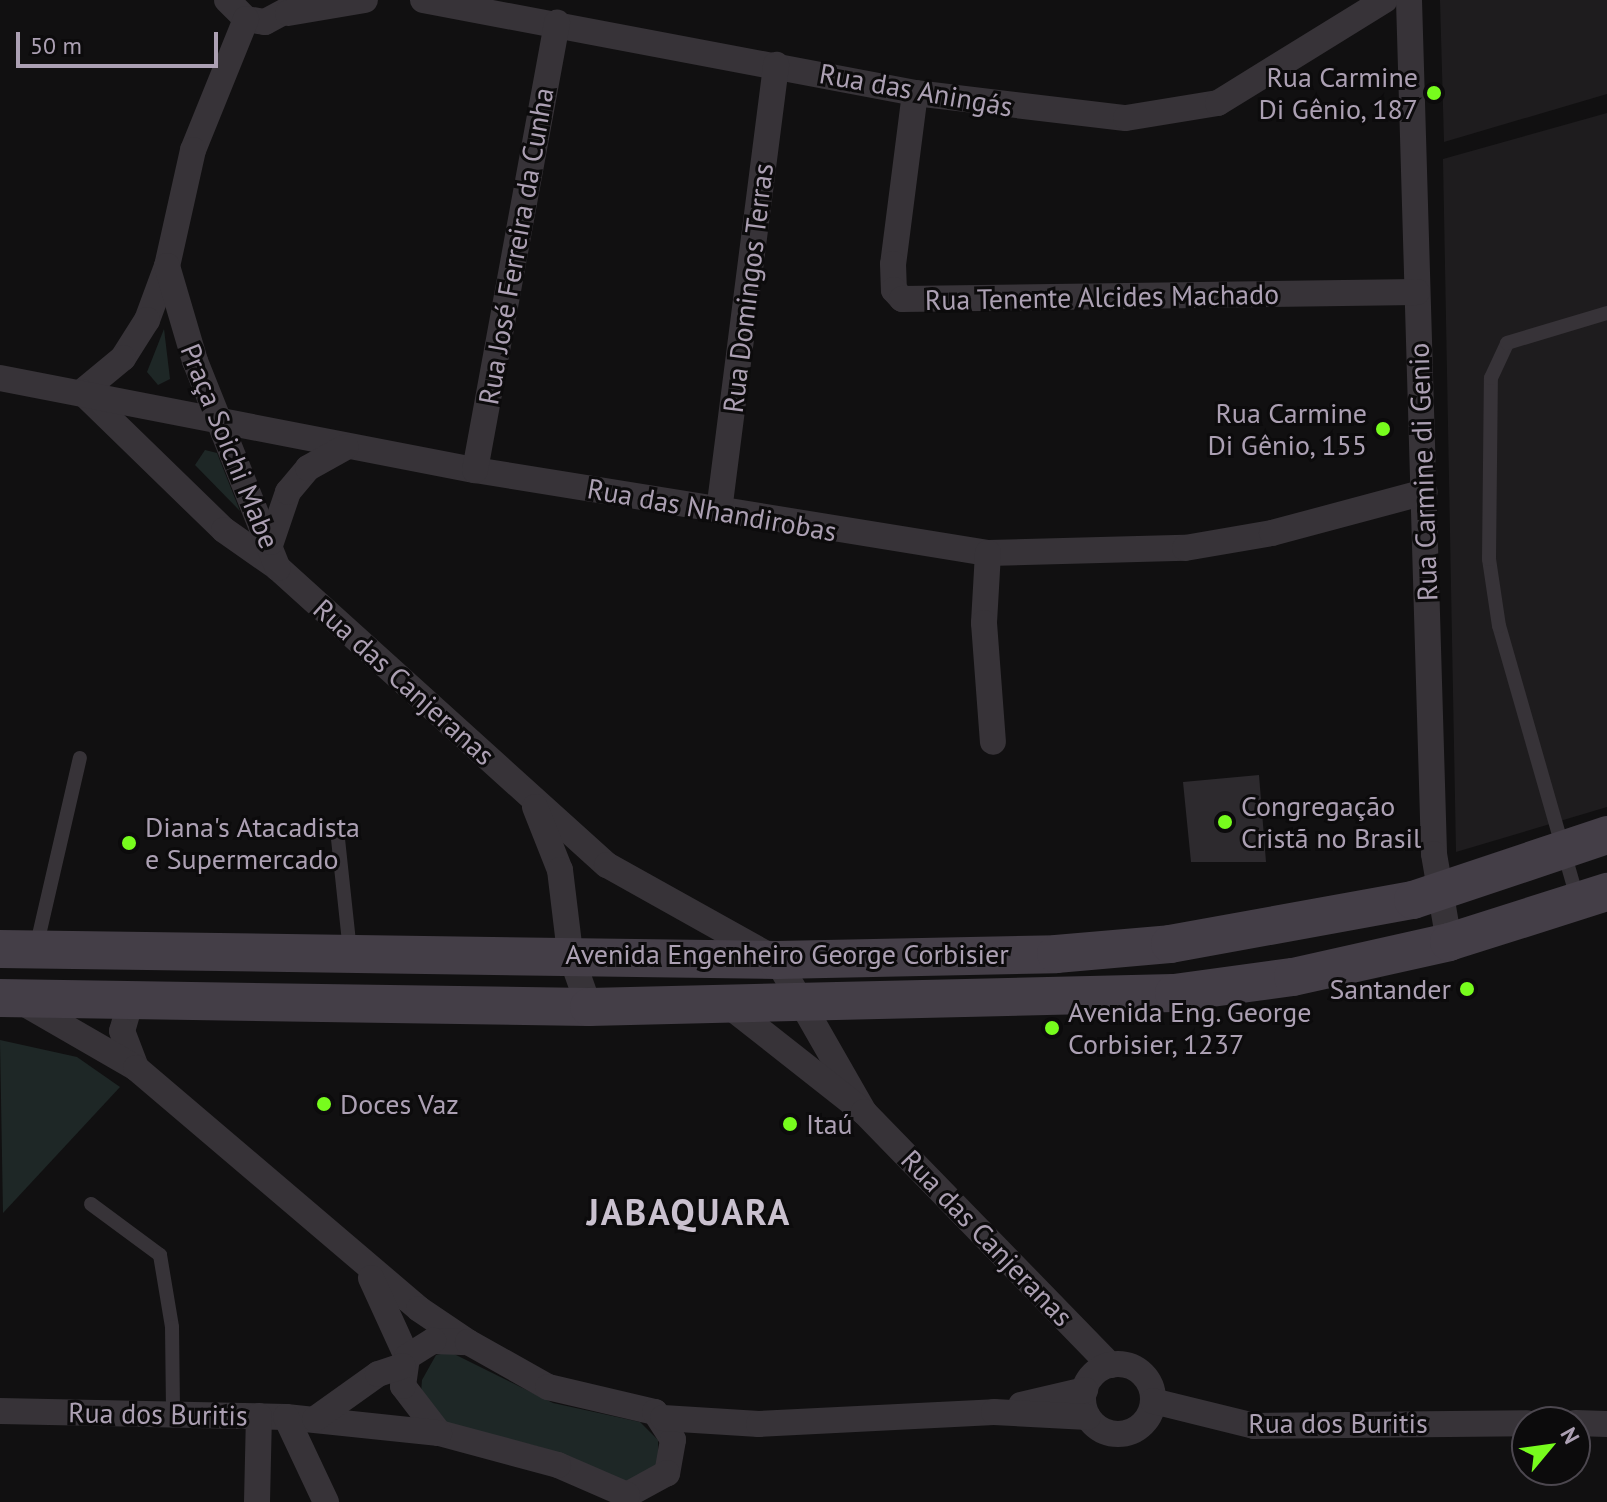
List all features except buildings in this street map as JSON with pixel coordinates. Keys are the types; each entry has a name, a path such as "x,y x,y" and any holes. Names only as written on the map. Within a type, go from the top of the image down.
{"main road":[{"name":"Avenida Engenheiro George Corbisier","path":"14,944 350,953 570,953 777,960 1170,944 1440,894 1607,835"},
{"name":"Avenida Engenheiro George Corbisier","path":"7,998 589,1007 1174,993 1293,977 1449,942 1592,896"}],"street":[{"path":"227,0 246,19"},
{"path":"246,19 297,6 365,0"},
{"name":"Rua das Aningás","path":"423,0 557,22 915,93 1036,111 1126,118 1175,114 1218,103 1385,0"},
{"name":"Rua Carmine di Genio","path":"1409,0 1440,894 1449,942"},
{"path":"167,266 193,150 246,19"},
{"name":"Rua José Ferreira da Cunha","path":"475,470 557,22"},
{"name":"Rua Domingos Terras","path":"719,511 776,65"},
{"name":"Rua Tenente Alcides Machado","path":"915,93 893,264 894,290 902,299 1417,292"},
{"name":"Praça Soichi Mabe","path":"167,266 138,339 82,392 224,530 278,568"},
{"name":"Praça Soichi Mabe","path":"167,266 220,422 271,542 278,568"},
{"name":"Rua das Nhandirobas","path":"0,378 475,470 988,553 1185,548 1272,533 1425,492"},
{"path":"271,542 288,492 308,468 346,447"},
{"path":"988,553 984,623 993,742"},
{"name":"Rua das Canjeranas","path":"278,568 607,865 777,960 864,1112"},
{"name":"Rua das Canjeranas","path":"530,796 563,884 570,953 589,1007"},
{"path":"563,884 607,865"},
{"path":"7,998 136,1068 361,1261 468,1342 548,1387 668,1429 994,1412 1088,1417 1105,1432 1127,1434 1145,1422 1153,1401 1141,1372 1110,1365 1085,1390 994,1412"},
{"path":"131,1000 122,1031 136,1068"},
{"name":"Rua das Canjeranas","path":"728,1005 864,1112 1110,1365"},
{"path":"361,1261 405,1362 415,1409 439,1433"},
{"path":"315,1419 378,1374 405,1362 433,1341 468,1342"},
{"path":"1085,1390 1088,1417"},
{"name":"Rua dos Buritis","path":"1153,1401 1254,1426 1511,1423"},
{"name":"Rua dos Buritis","path":"0,1411 286,1417 439,1433 645,1498"},
{"path":"257,1502 259,1416"},
{"path":"286,1417 326,1502"},
{"path":"645,1498 667,1473 668,1429"}],"lane":[{"path":"1592,896 1563,851 1499,626 1489,559 1491,378 1507,343 1607,313"},
{"path":"14,944 80,758"},
{"path":"338,839 350,953"},
{"path":"91,1204 160,1255 172,1327 173,1415"}],"shaded area":[{"path":"1440,0 1607,0 1607,94 1444,142"},
{"path":"1607,113 1607,807 1456,852 1443,159"},
{"path":"164,329 170,379 158,385 147,372"},
{"path":"205,450 217,453 240,511 195,465"},
{"path":"0,1040 77,1057 120,1087 3,1213"},
{"path":"450,1352 553,1403 640,1422 658,1440 659,1467 629,1486 540,1447 443,1423 421,1393 422,1380 436,1355"}],"place":[{"name":"Rua Carmine Di Gênio, 187","path":"1434,93"},
{"name":"Rua Carmine Di Gênio, 155","path":"1383,429"},
{"name":"Congregação Cristã no Brasil","path":"1225,822"},
{"name":"Diana's Atacadista e Supermercado","path":"129,843"},
{"name":"Santander","path":"1467,989"},
{"name":"Avenida Eng. George Corbisier, 1237","path":"1052,1028"},
{"name":"Doces Vaz","path":"324,1104"},
{"name":"Itaú","path":"790,1124"}],"district":[{"name":"JABAQUARA","path":"689,1212"}]}
